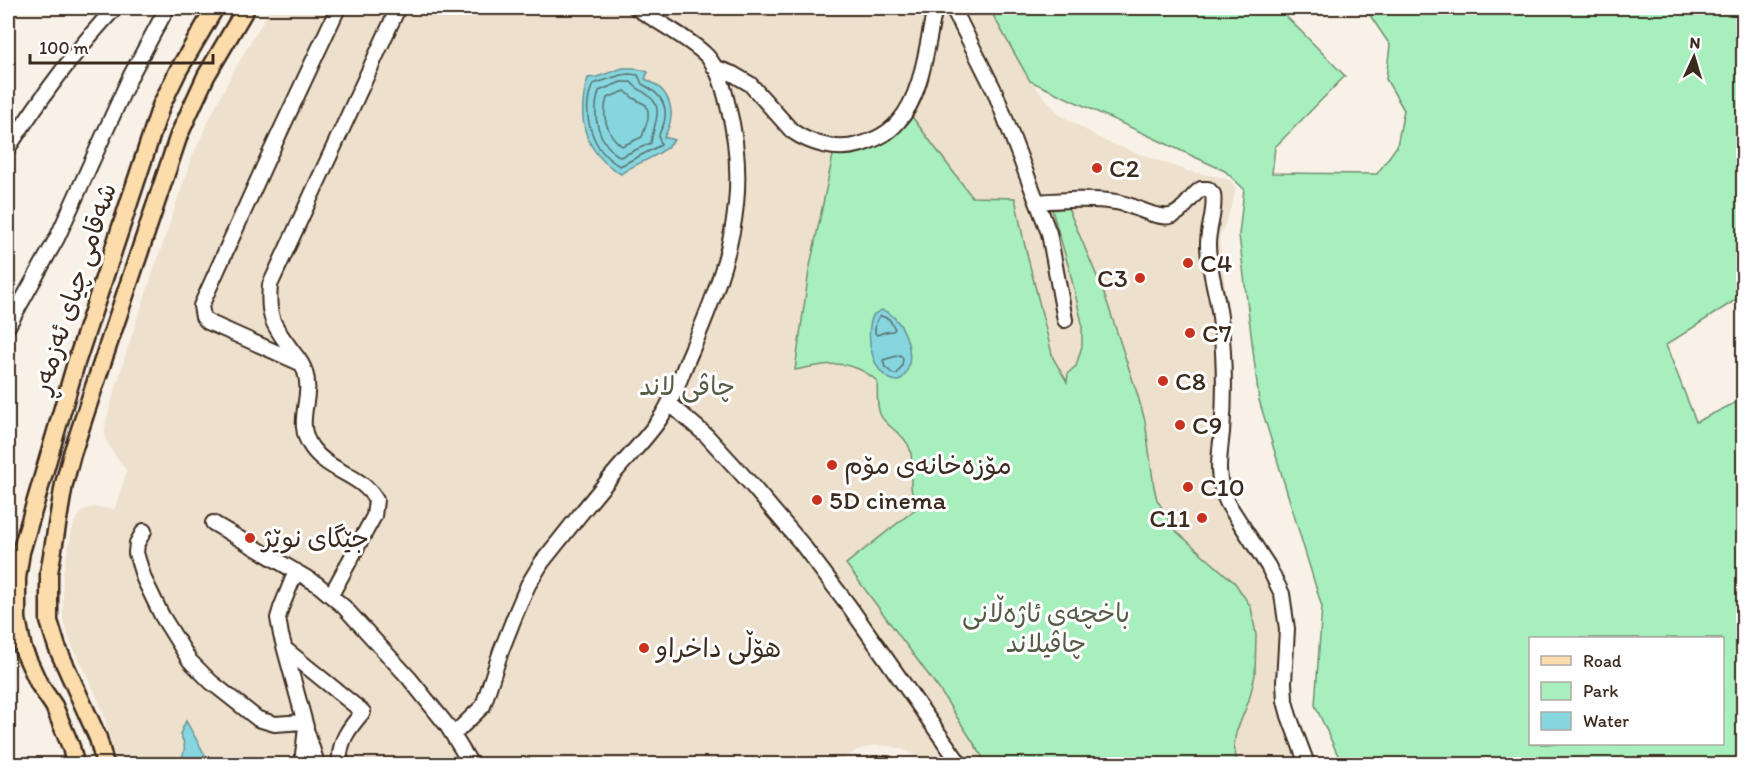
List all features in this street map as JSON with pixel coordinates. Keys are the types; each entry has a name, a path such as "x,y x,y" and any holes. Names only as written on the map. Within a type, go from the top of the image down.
{"main road":[{"name":"شەقامی چیای ئەزمەڕ","path":"75,765 71,747 54,706 39,684 23,649 16,599 21,552 76,363 161,105 178,70 215,8"},
{"name":"شەقامی چیای ئەزمەڕ","path":"105,765 98,738 57,647 49,621 49,573 64,484 92,393 179,135 201,86 246,8"}],"street":[{"path":"8,148 53,82 86,39 115,8"},
{"path":"8,326 57,238 131,75 167,8"},
{"path":"302,365 205,320 201,314 201,306 338,8"},
{"path":"330,595 374,516 376,500 365,486 321,458 307,440 303,423 307,378 302,365 274,326 269,308 270,285 398,8"},
{"path":"453,735 483,706 516,613 528,585 542,562 591,500 655,426 669,403 711,306 731,242 738,192 737,149 728,103 714,67 707,57 695,47 636,8"},
{"path":"714,67 750,84 800,136 825,145 853,146 868,142 886,133 898,123 914,95 934,8"},
{"path":"953,8 995,92 1037,202 1048,233 1065,320"},
{"path":"1037,202 1064,200 1117,202 1159,216 1168,216 1178,211 1201,189 1208,189 1213,194 1208,247 1220,316 1222,429 1218,473 1228,504 1268,566 1282,594 1287,629 1284,692 1289,716 1307,765"},
{"path":"669,403 707,436 750,482 801,543 856,615 960,765"},
{"path":"213,523 296,571 344,607 409,678 453,735 471,765"},
{"path":"144,531 137,543 136,553 144,579 162,616 190,661 225,694 264,722 282,725 304,724"},
{"path":"296,571 278,618 304,724 317,765"},
{"path":"285,649 363,712 343,739 340,746 340,765"},
{"path":"302,765 304,724"},
{"path":"873,765 888,765"}],"shaded area":[{"name":"چاڤی لاند","path":"271,8 989,8 1030,81 1059,114 1104,141 1187,171 1231,181 1236,189 1219,239 1229,318 1224,469 1231,496 1287,593 1292,609 1289,680 1293,706 1313,764 931,764 907,751 891,746 876,745 857,750 837,764 116,764 103,712 70,641 63,619 63,574 74,523 81,513 94,507 115,509 127,471 111,450 105,433 106,421 128,347 191,160 232,74"}],"green space":[{"path":"989,8 1278,8 1345,76 1275,147 1272,173 1377,174 1397,146 1404,110 1386,79 1390,45 1365,8 1743,8 1743,295 1666,345 1696,422 1743,399 1743,764 1342,764 1315,705 1322,607 1259,400 1239,235 1244,189 1225,171 1030,81"},
{"name":"باخچەی ئاژەڵانی چاڤیلاند","path":"904,106 972,197 1015,198 1053,358 1067,382 1068,373 1076,366 1082,346 1082,323 1052,210 1068,208 1104,293 1137,393 1145,421 1157,500 1177,532 1235,583 1251,607 1256,635 1255,675 1249,700 1236,733 1234,745 1237,764 987,764 939,689 846,564 918,507 911,484 910,449 908,443 880,414 877,381 867,374 838,364 795,370 809,271 836,141 859,138 874,133 888,123"}],"water":[{"path":"623,68 648,72 645,79 661,89 666,96 670,103 671,119 664,137 674,140 656,155 621,174 608,165 591,145 583,120 583,107 588,78"},
{"path":"882,310 891,314 898,322 908,342 909,364 906,374 899,381 890,379 882,373 872,354 869,332 871,322 874,314"},
{"path":"186,721 210,764 178,764 184,750 184,742 180,734"}],"place":[{"name":"C2","path":"1097,168"},
{"name":"C4","path":"1188,263"},
{"name":"C3","path":"1140,278"},
{"name":"C7","path":"1190,333"},
{"name":"C8","path":"1163,381"},
{"name":"C9","path":"1180,425"},
{"name":"مۆزەخانەی مۆم","path":"832,465"},
{"name":"C10","path":"1188,487"},
{"name":"5D cinema","path":"817,500"},
{"name":"C11","path":"1202,518"},
{"name":"جێگای نوێژ","path":"250,538"},
{"name":"هۆڵی داخراو","path":"644,648"}]}
